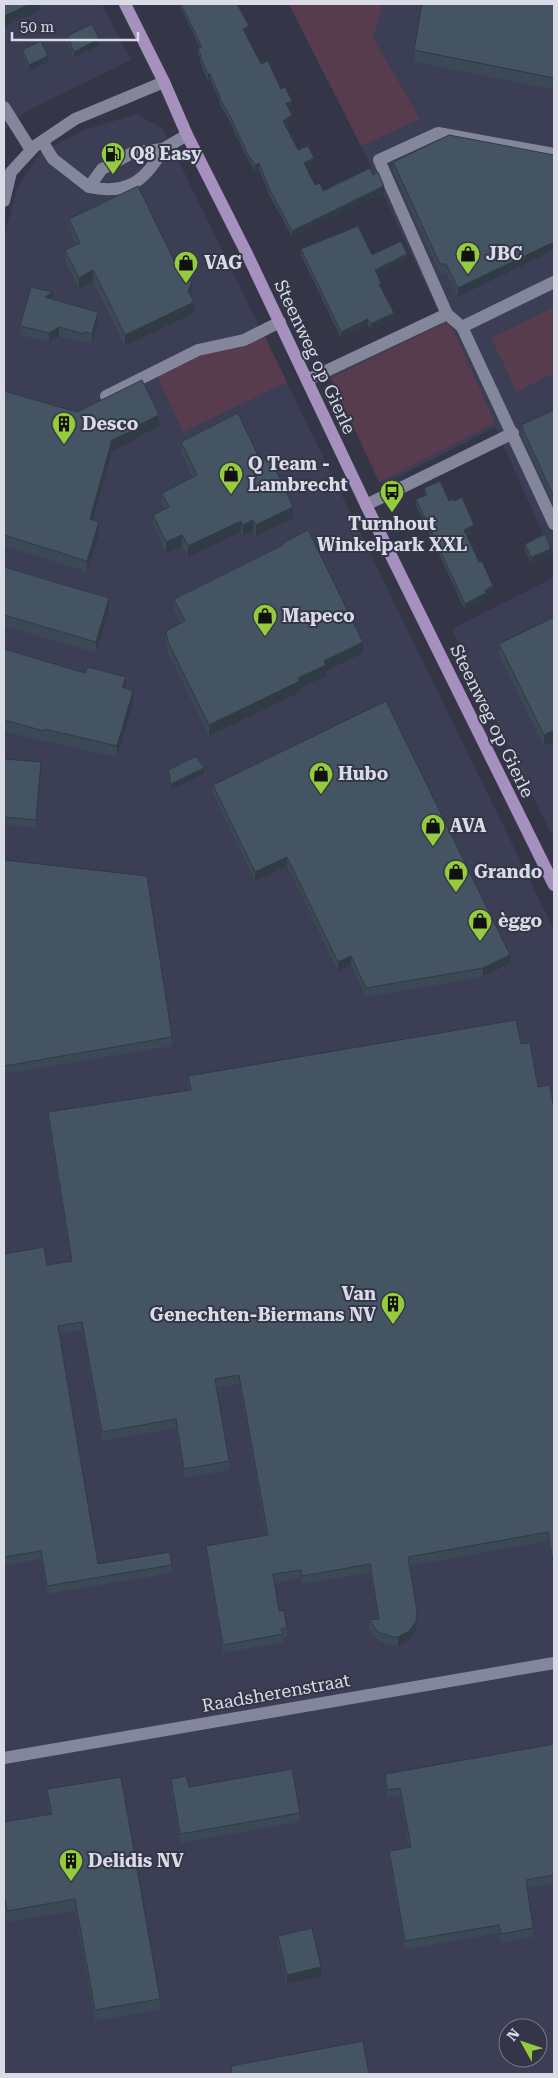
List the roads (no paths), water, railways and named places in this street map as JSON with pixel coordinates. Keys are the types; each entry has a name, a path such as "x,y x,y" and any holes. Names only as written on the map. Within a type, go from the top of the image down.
{"main road":[{"name":"Steenweg op Gierle","path":"125,4 164,82 187,135 280,322 366,505 554,886"}],"street":[{"path":"4,201 12,172 42,141 76,119 164,82"},
{"path":"4,108 32,150"},
{"path":"554,154 438,132 380,160 447,314 462,327 554,524"},
{"path":"89,187 102,169 132,153 162,149 187,135"},
{"path":"42,141 53,159 89,187 119,190 143,178 162,149"},
{"path":"462,327 554,282"},
{"path":"307,380 447,314"},
{"path":"106,396 198,350 244,340 280,322"},
{"path":"366,505 513,433"},
{"name":"Raadsherenstraat","path":"4,1758 554,1663"}],"place":[{"name":"Q8 Easy","path":"113,175"},
{"name":"JBC","path":"468,275"},
{"name":"VAG","path":"186,284"},
{"name":"Desco","path":"64,445"},
{"name":"Q Team - Lambrecht","path":"231,495"},
{"name":"Turnhout Winkelpark XXL","path":"392,513"},
{"name":"Mapeco","path":"265,637"},
{"name":"Hubo","path":"321,795"},
{"name":"AVA","path":"433,847"},
{"name":"Grando","path":"456,893"},
{"name":"èggo","path":"480,942"},
{"name":"Van Genechten-Biermans NV","path":"393,1325"},
{"name":"Delidis NV","path":"71,1882"}]}
